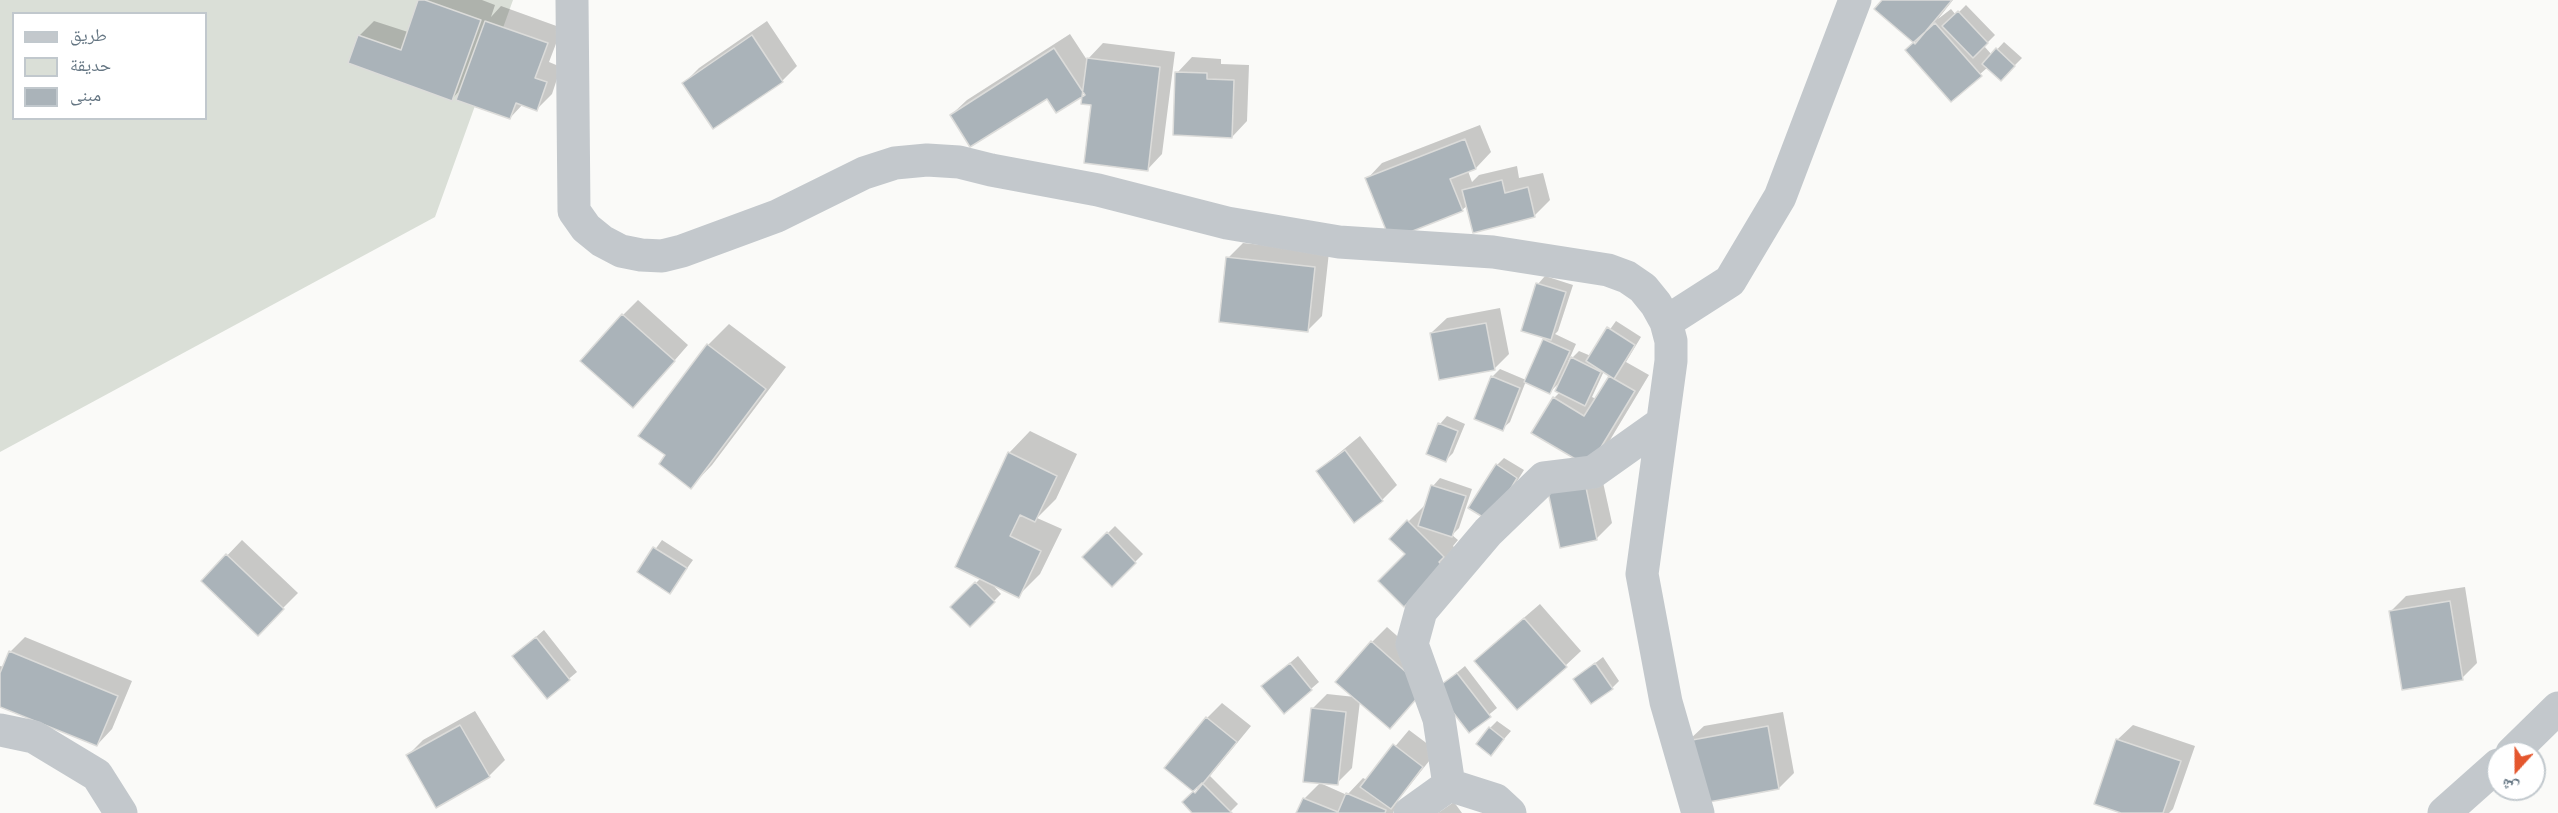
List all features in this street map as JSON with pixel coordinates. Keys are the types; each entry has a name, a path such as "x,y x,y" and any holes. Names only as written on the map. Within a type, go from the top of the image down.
{"street":[{"path":"572,0 574,211 586,228 602,241 621,250 641,255 662,256 682,251 777,216 864,173 895,163 927,159 959,162 1098,190 1227,223 1339,242 1493,252 1608,270 1626,277 1643,288 1656,304 1666,322 1671,341 1671,361 1642,574 1666,702 1698,813"},
{"path":"1666,322 1730,281 1763,225 1780,196 1855,0"},
{"path":"1449,784 1439,719 1412,644 1421,611 1488,532 1544,478 1593,472 1662,423"},
{"path":"2524,741 2558,708"},
{"path":"0,730 34,737 97,775 121,813"},
{"path":"2444,813 2486,776"},
{"path":"1410,813 1449,784"},
{"path":"1449,784 1496,800 1510,813"}],"green space":[{"path":"0,0 513,0 435,217 0,452"}],"building":[{"path":"418,0 425,0 481,20 452,101 348,63 358,35 401,50"},
{"path":"1882,0 1952,0 1915,44 1874,9"},
{"path":"1958,11 1988,43 1973,58 1942,26"},
{"path":"485,21 548,43 535,78 547,82 537,111 516,103 510,119 456,100"},
{"path":"1935,23 1982,76 1951,102 1905,50"},
{"path":"752,35 783,82 713,129 682,83"},
{"path":"1054,48 1085,95 1056,113 1047,99 970,147 950,115"},
{"path":"1996,48 2015,66 2001,81 1982,64"},
{"path":"1087,58 1160,67 1148,171 1084,163 1091,105 1081,104"},
{"path":"1175,72 1207,73 1207,79 1234,80 1232,138 1173,135"},
{"path":"1465,139 1476,169 1450,179 1463,211 1390,240 1365,178"},
{"path":"1502,180 1505,193 1528,187 1535,217 1473,233 1462,190"},
{"path":"1226,257 1315,267 1308,332 1219,322"},
{"path":"1536,283 1566,292 1551,340 1521,331"},
{"path":"622,314 675,361 633,408 580,361"},
{"path":"1486,323 1495,370 1439,380 1430,333"},
{"path":"1607,327 1635,345 1614,379 1586,361"},
{"path":"1543,339 1570,351 1550,394 1524,382"},
{"path":"707,344 766,389 691,489 659,464 665,455 638,436"},
{"path":"1571,357 1601,372 1585,406 1555,391"},
{"path":"1491,376 1520,388 1503,431 1474,419"},
{"path":"1609,376 1635,391 1589,467 1531,433 1553,397 1584,416"},
{"path":"1438,423 1458,431 1446,462 1426,454"},
{"path":"1345,450 1383,501 1354,523 1316,471"},
{"path":"1008,452 1057,476 1035,522 1020,515 1010,536 1041,551 1019,598 955,567"},
{"path":"1496,464 1517,478 1491,522 1468,508"},
{"path":"1584,478 1597,540 1560,548 1547,487"},
{"path":"1431,485 1466,496 1452,537 1418,526"},
{"path":"1407,520 1444,557 1439,562 1444,567 1404,607 1378,581 1405,554 1389,539"},
{"path":"1107,532 1136,563 1112,587 1082,557"},
{"path":"653,547 687,568 670,594 637,572"},
{"path":"226,554 284,609 258,636 201,581"},
{"path":"975,582 995,602 970,627 950,607"},
{"path":"2450,601 2463,680 2402,690 2389,611"},
{"path":"1524,618 1567,667 1517,710 1474,661"},
{"path":"536,637 570,680 547,699 512,656"},
{"path":"1371,641 1425,689 1390,729 1335,682"},
{"path":"9,651 118,696 97,746 0,707 0,673"},
{"path":"1290,663 1312,690 1284,714 1261,686"},
{"path":"1595,663 1613,689 1591,704 1573,679"},
{"path":"1457,673 1491,717 1469,733 1435,689"},
{"path":"1311,708 1346,712 1338,785 1303,782"},
{"path":"1206,717 1237,742 1195,793 1164,768"},
{"path":"460,725 490,777 436,808 406,755"},
{"path":"1768,726 1779,789 1698,804 1687,741"},
{"path":"1489,727 1504,739 1491,756 1476,744"},
{"path":"2116,739 2181,761 2163,813 2121,813 2094,804"},
{"path":"1393,744 1423,767 1391,809 1360,787"},
{"path":"1202,783 1232,813 1192,813 1182,802"},
{"path":"1346,793 1386,810 1385,813 1296,813 1303,798 1338,812"}]}
